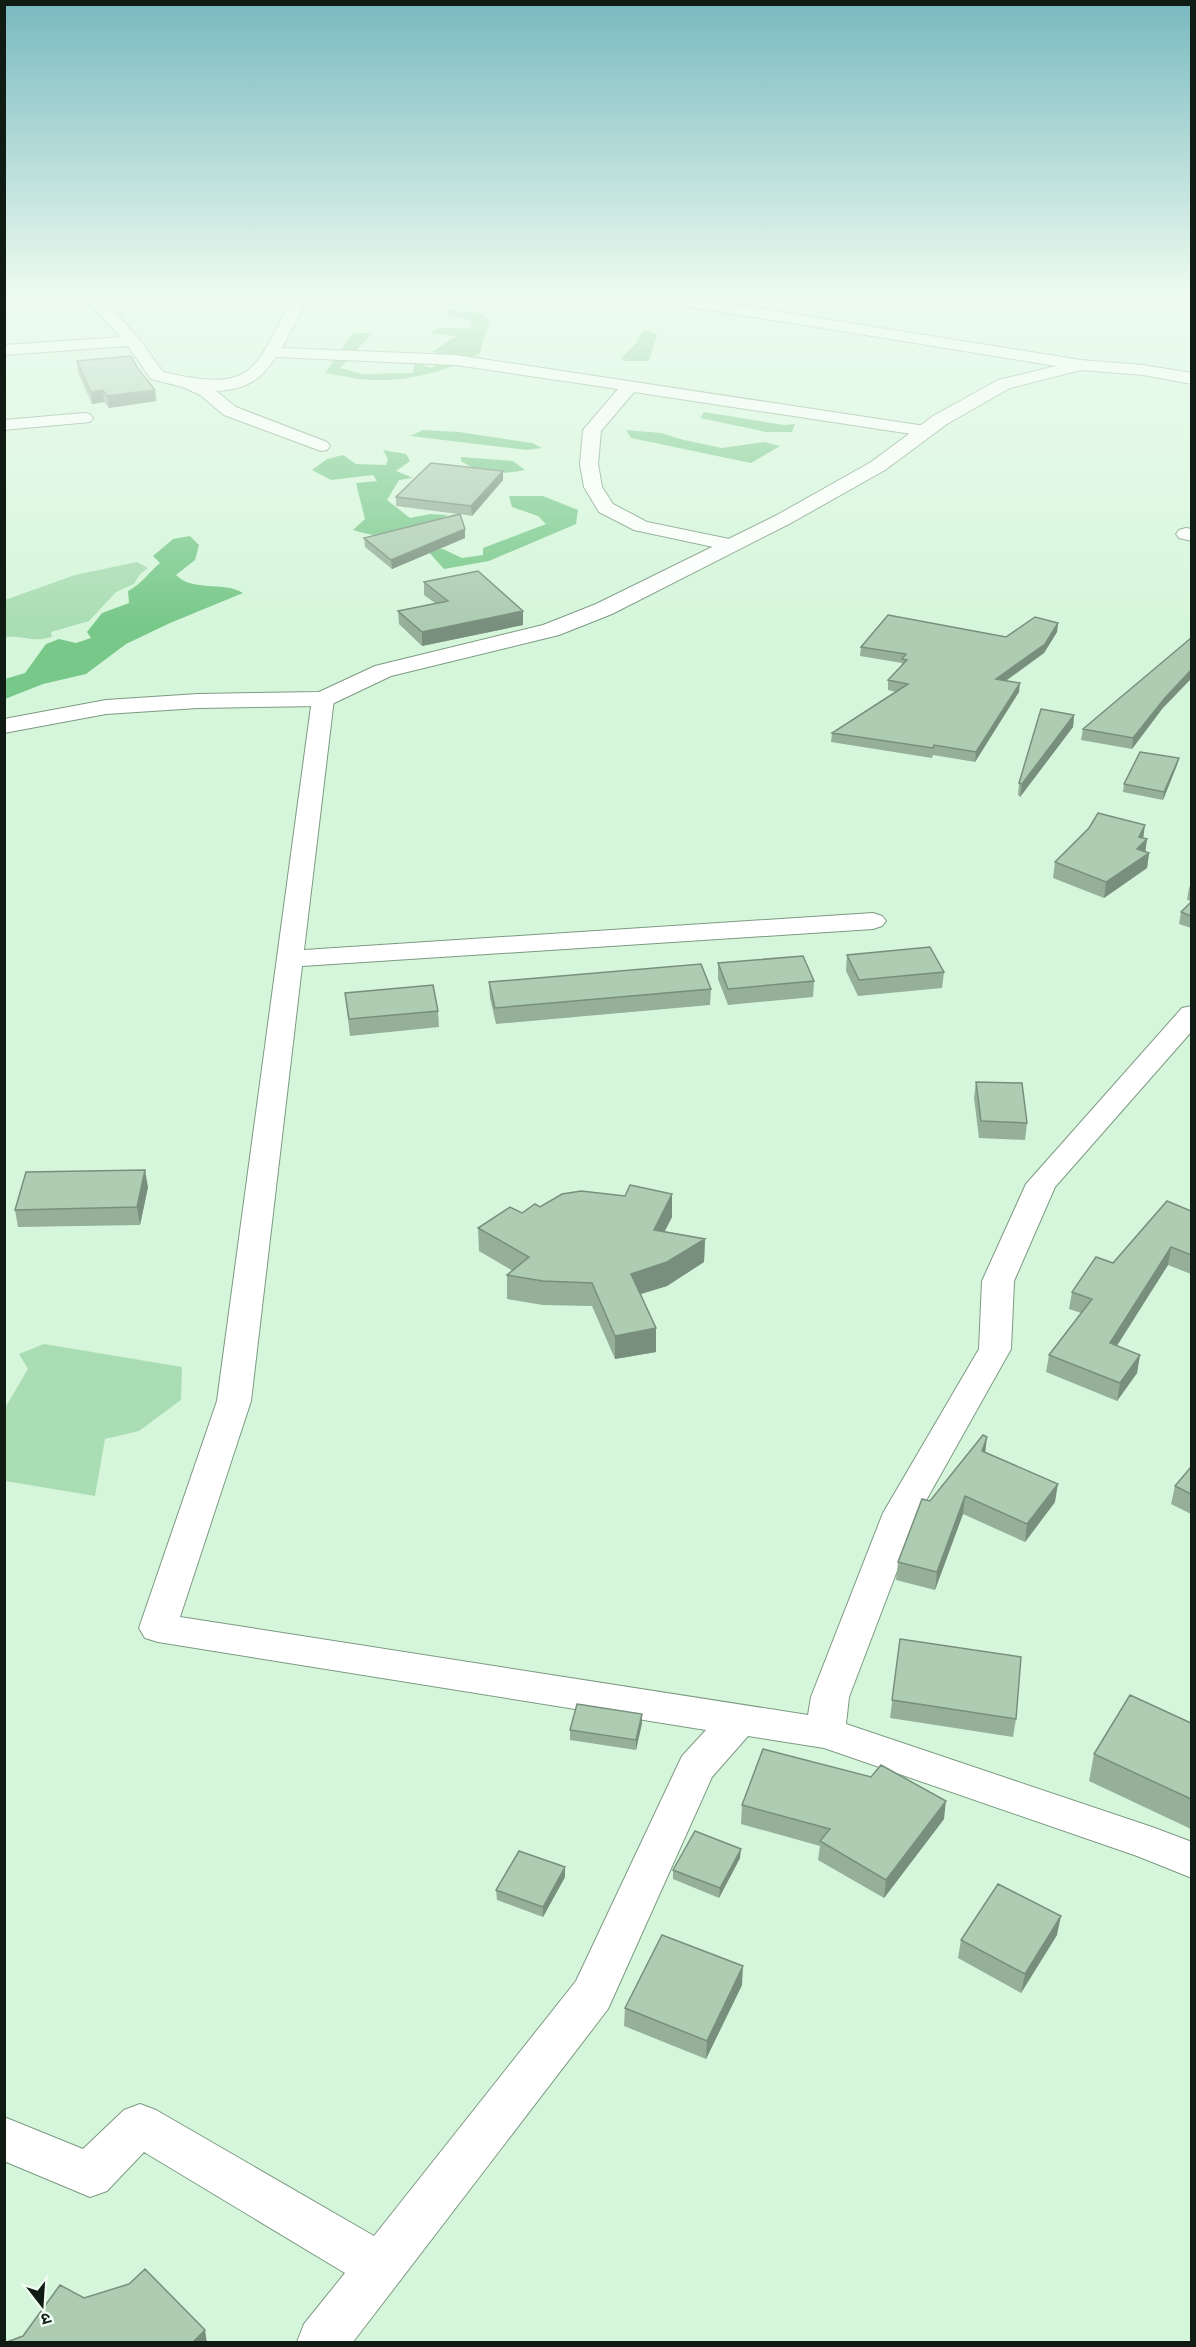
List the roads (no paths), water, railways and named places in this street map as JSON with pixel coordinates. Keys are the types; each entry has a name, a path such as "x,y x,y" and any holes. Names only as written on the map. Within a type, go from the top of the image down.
{"street":[{"path":"223,406 230,411 321,446"},
{"path":"613,406 592,430 589,464 593,487 606,508 641,526 732,545"},
{"path":"749,406 925,431"},
{"path":"4,726 106,707 198,701 323,699 383,672 551,630 604,609 784,519 878,466 940,420 966,406"},
{"path":"4,425 84,418"},
{"path":"323,699 234,1401 158,1628 825,1733 1152,1844 1191,1861"},
{"path":"290,959 873,921"},
{"path":"825,1733 830,1697 901,1513 995,1350 998,1281 1041,1184 1191,1014"},
{"path":"322,2343 592,1995 696,1767 740,1719"},
{"path":"4,2138 90,2175 140,2124 381,2267"}]}
